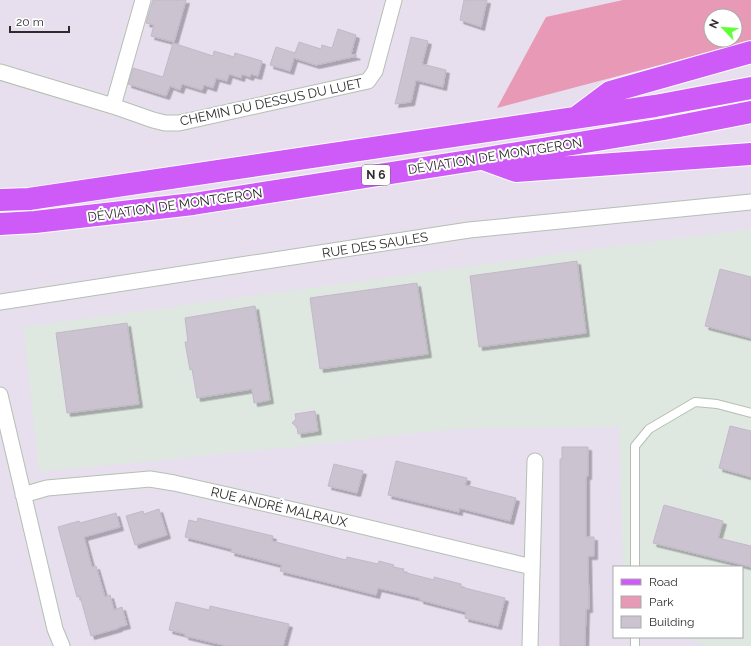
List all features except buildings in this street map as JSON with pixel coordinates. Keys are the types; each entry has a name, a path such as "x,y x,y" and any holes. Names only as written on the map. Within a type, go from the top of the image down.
{"main road":[{"path":"576,118 610,92 751,52"},
{"name":"DÉVIATION DE MONTGERON","path":"0,200 37,197 576,118 655,106 751,88"},
{"name":"DÉVIATION DE MONTGERON","path":"0,224 35,222 193,204 481,159 751,112"},
{"path":"481,159 516,171 751,154"}],"street":[{"path":"113,106 143,0"},
{"name":"CHEMIN DU DESSUS DU LUET","path":"0,72 113,106 153,120 165,123 179,123 368,81 375,71 394,0"},
{"name":"RUE DES SAULES","path":"0,302 469,230 751,202"},
{"path":"0,395 54,630 62,646"},
{"path":"530,646 535,461"},
{"name":"RUE ANDRÉ MALRAUX","path":"23,495 47,488 150,479 307,513 532,567"}],"lane":[{"path":"635,566 635,446 648,430 695,402 717,404 751,413"}],"shaded area":[{"path":"751,229 751,646 712,646 682,638 743,638 743,566 623,566 619,427 455,429 304,446 39,472 23,327 623,245"}],"green space":[{"path":"623,0 751,0 751,41 743,43 743,8 703,8 703,48 724,48 497,108 546,17"}]}
